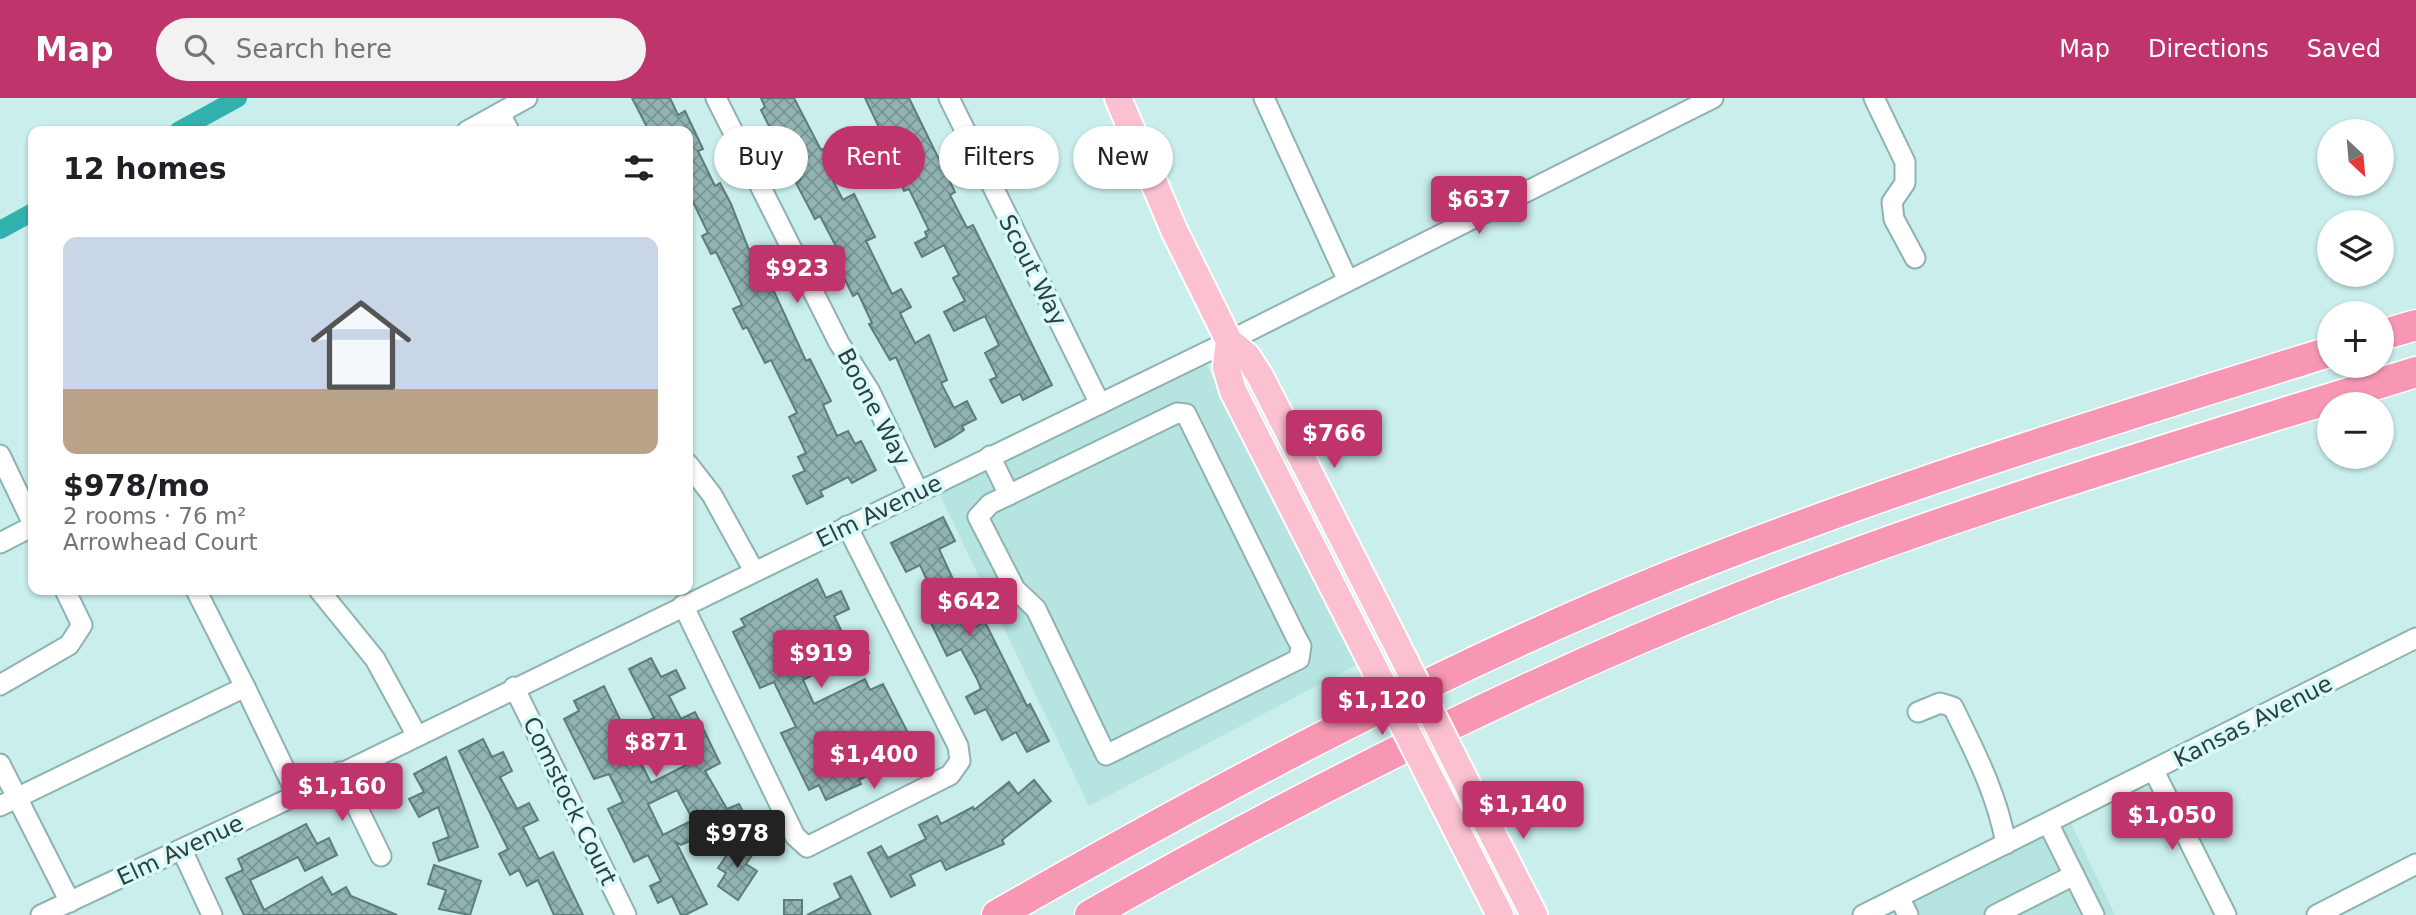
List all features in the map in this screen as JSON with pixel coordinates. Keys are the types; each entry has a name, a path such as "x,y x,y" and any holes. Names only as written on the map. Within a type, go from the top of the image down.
{"highway":[{"path":"2394,331 2416,325"},
{"path":"997,915 1185,808 1300,747 1476,661 1658,581 1940,475 2317,356"},
{"path":"1090,915 1251,824 1378,759 1556,675 1724,603 1994,504 2416,372"}],"main road":[{"path":"1118,98 1174,230 1229,341 1247,356 1260,376 1534,915"},
{"path":"1229,341 1226,367 1233,391 1500,915"}],"street":[{"path":"476,126 527,98"},
{"name":"Boone Way","path":"716,98 839,343 869,390 918,491"},
{"name":"Scout Way","path":"949,98 1100,404"},
{"path":"1264,98 1347,279"},
{"name":"Elm Avenue","path":"41,915 297,795 416,734 1229,341 1347,279 1713,98"},
{"path":"1874,98 1905,162 1905,183 1892,202 1894,219 1915,258"},
{"path":"500,113 506,126"},
{"path":"1177,413 1186,414 1301,646 1299,659 1106,755 1036,609 1015,589 978,517 990,504 1009,495 1177,413"},
{"path":"0,455 28,514"},
{"path":"990,456 1009,495"},
{"path":"693,470 712,495 754,571"},
{"path":"683,605 795,836 807,847 950,775 960,761 958,746 847,526"},
{"path":"0,543 28,528"},
{"path":"0,685 69,645 82,625 67,595"},
{"path":"199,595 297,795"},
{"path":"323,595 376,659 416,734"},
{"name":"Kansas Avenue","path":"1863,915 2416,638"},
{"path":"9,801 245,687"},
{"name":"Comstock Court","path":"514,687 626,915"},
{"path":"1918,712 1940,703 1953,707 1992,786 2000,808 2006,844"},
{"path":"0,764 9,801 70,902"},
{"path":"2154,771 2226,915"},
{"path":"340,772 381,856"},
{"path":"2048,823 2094,915"},
{"path":"182,850 212,915"},
{"path":"2317,915 2416,864"},
{"path":"1995,915 2074,875"},
{"path":"1899,897 1908,915"}],"shaded area":[{"path":"1204,360 1358,664 1089,806 937,489"},
{"path":"2070,821 2115,915 1887,915"}],"building":[{"path":"632,98 670,98 678,115 685,111 692,126 646,126"},
{"path":"761,98 794,98 822,150 822,189 837,189 843,200 854,194 875,237 866,241 892,294 901,289 911,307 900,313 915,343 929,335 947,380 941,383 954,408 967,401 976,419 962,426 964,430 952,438 935,447 896,357 890,360 869,324 872,323 858,293 853,296 832,253 838,250 820,216 815,219 799,189 808,189 808,126 769,126 761,110 765,107"},
{"path":"865,98 909,98 923,126 878,126"},
{"path":"693,128 703,149 698,151 714,189 723,189 749,250 754,248 806,361 810,359 831,401 823,405 837,436 848,431 855,444 861,441 876,470 852,483 848,477 820,491 823,496 807,504 793,476 805,471 798,457 806,453 789,417 797,413 771,360 765,363 747,327 743,329 733,309 742,305 716,252 711,254 702,236 708,233 693,202"},
{"path":"925,131 939,159 939,189 954,189 955,192 950,195 967,228 973,225 1052,385 1023,400 1020,394 1002,403 990,380 997,377 985,353 999,345 985,316 954,331 944,312 965,301 953,278 959,275 944,245 922,257 915,243 927,237 925,232 929,230 909,189 925,189"},
{"path":"943,517 955,541 939,549 975,627 985,622 1027,706 1030,704 1049,741 1027,752 1016,732 1002,740 986,709 975,714 966,697 981,689 977,679 961,649 947,656 923,606 936,600 920,565 906,572 891,543"},
{"path":"817,579 826,598 841,591 849,609 834,616 847,642 860,635 869,653 850,662 847,657 803,680 814,704 865,679 870,690 883,684 907,731 893,738 903,757 859,780 861,784 826,800 819,785 809,790 781,733 796,727 774,682 760,688 733,632 745,626 741,619"},
{"path":"651,658 661,677 676,670 685,688 669,696 681,719 695,712 720,763 705,771 727,809 739,804 748,821 727,831 724,826 681,845 676,842 707,904 685,915 681,915 672,896 658,903 650,886 661,881 648,855 634,862 608,809 623,802 609,774 594,779 564,719 579,711 574,701 604,686 626,732 654,718 629,669","holes":["681,733 694,761 651,783 637,755","677,790 693,820 663,835 648,804"]},
{"path":"483,739 492,757 503,752 512,771 500,777 517,809 529,803 538,820 523,827 539,859 553,852 583,915 554,915 538,880 527,886 519,870 510,875 499,854 508,849 459,751"},
{"path":"446,757 478,847 439,861 433,843 449,837 438,807 419,817 409,799 424,792 414,774"},
{"path":"1034,780 1051,801 1002,840 1004,844 946,870 941,860 910,875 915,885 891,897 868,853 881,846 888,858 926,839 919,825 937,816 941,824 973,807 974,810 1009,782 1018,794"},
{"path":"306,824 317,844 329,838 337,855 305,871 298,857 250,880 264,910 322,877 332,895 346,887 351,896 397,915 244,915 226,878 243,870 238,859"},
{"path":"737,840 755,851 746,864 757,871 738,900 718,886 726,873 718,868"},
{"path":"434,865 481,881 470,915 439,909 446,890 428,884"},
{"path":"851,876 871,915 807,915 841,898 834,884"},
{"path":"784,900 802,900 802,915 784,915"}],"waterway":[{"path":"187,126 238,98"},
{"path":"0,230 28,215"}]}
